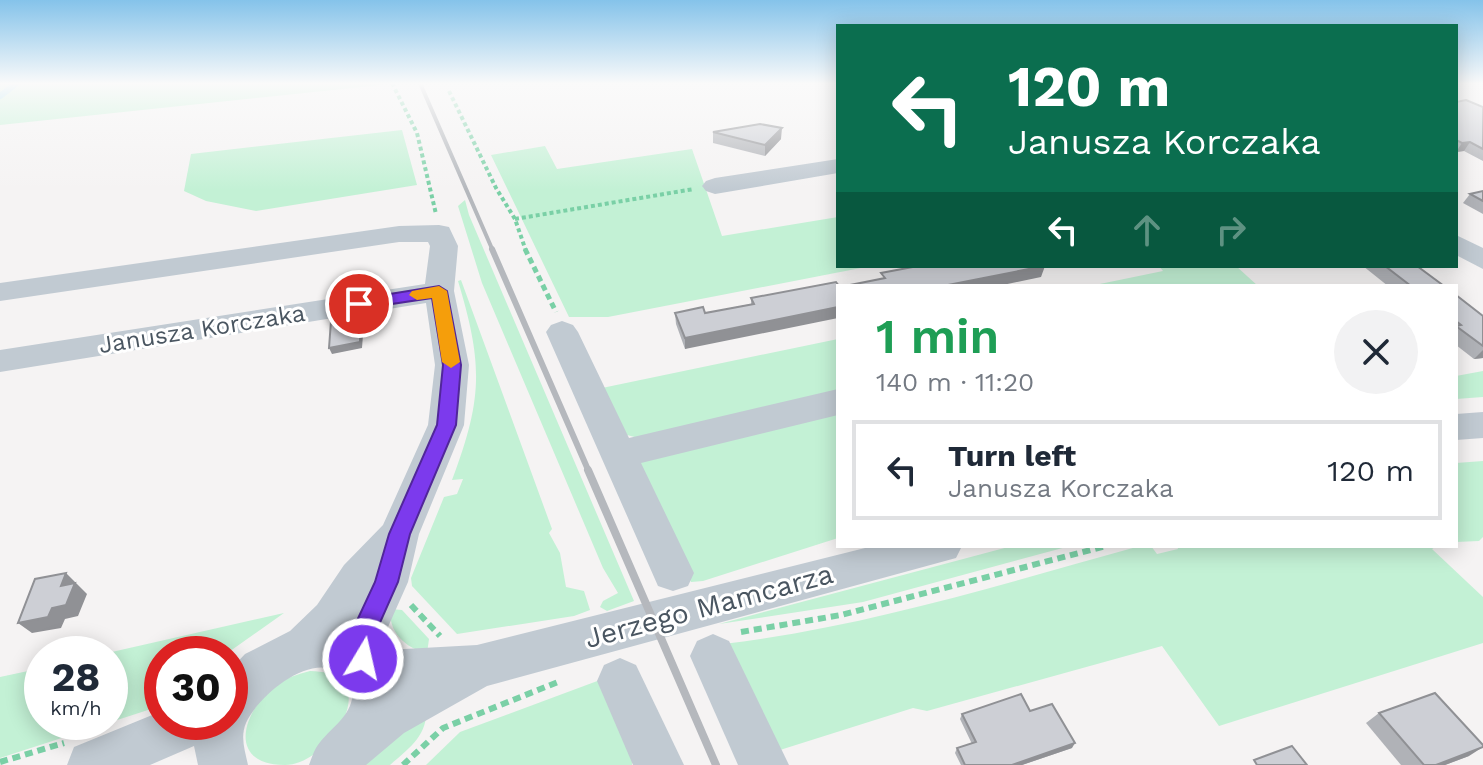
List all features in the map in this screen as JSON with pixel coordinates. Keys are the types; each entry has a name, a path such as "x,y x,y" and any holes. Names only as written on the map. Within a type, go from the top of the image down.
{"street":[{"path":"715,186 836,166"},
{"path":"0,292 399,234 439,233 444,246 439,291 452,365 450,404 434,458 399,534 387,582 366,627 368,665 375,701 347,750"},
{"path":"1458,244 1483,260"},
{"name":"Janusza Korczaka","path":"0,361 439,291"},
{"path":"562,332 673,573"},
{"path":"620,454 836,402"},
{"path":"1458,427 1483,425"},
{"path":"248,682 269,663 305,647 333,619 359,578 399,534"},
{"name":"Jerzego Mamcarza","path":"305,647 338,646 352,650 368,665 396,673 477,667 934,548"},
{"path":"725,644 764,765"},
{"name":"Jerzego Mamcarza","path":"347,750 387,716 477,667"},
{"path":"620,681 659,765"},
{"path":"92,765 151,740"},
{"path":"219,740 222,765"}],"path":[{"path":"410,119 432,187 439,233"},
{"path":"462,119 496,188 515,219 529,260 554,307 562,332"},
{"path":"515,219 715,186"},
{"path":"725,644 1098,548"},
{"path":"403,765 443,728 563,680"}],"green space":[{"path":"0,119 60,119 0,125"},
{"path":"402,130 417,185 256,211 206,201 184,191 191,154"},
{"path":"545,146 557,169 692,149 722,236 836,217 836,268 861,268 608,317 569,317 491,155"},
{"path":"465,200 634,601 607,611 600,607 603,601 618,593 603,568 482,283 458,206"},
{"path":"1161,268 1238,268 1256,284 1100,284 1163,271"},
{"path":"461,280 552,529 549,533 560,553 566,587 584,591 590,610 574,616 457,634 412,586 411,578 444,497 457,494 463,479 452,480 470,426 476,381 472,336 458,281"},
{"path":"836,339 836,396 642,439 627,435 602,388"},
{"path":"1483,371 1483,397 1458,399 1458,376"},
{"path":"836,406 836,539 703,581 691,582 632,467 633,453"},
{"path":"1483,461 1483,537 1479,541 1458,542 1458,463"},
{"path":"1004,548 1063,548 863,602 719,624"},
{"path":"1133,548 1152,548 1157,554 1178,548 1434,548 1483,597 1483,643 1219,726 1162,646 927,711 913,708 780,750 723,644 829,627 985,589"},
{"path":"391,609 402,610 429,639 427,653 412,648 395,632"},
{"path":"284,613 248,638 248,636 182,636"},
{"path":"144,645 144,711 128,716 128,648"},
{"path":"310,671 333,675 346,686 349,701 344,718 334,736 302,761 285,765 266,763 247,747 248,722 264,696 292,676"},
{"path":"24,672 24,740 56,740 0,758 0,677"},
{"path":"600,680 632,750 632,765 426,765 460,732"},
{"path":"426,712 420,735 390,765 362,765"}],"building":[{"path":"1458,119 1483,119 1483,149 1470,142 1458,141"},
{"path":"760,124 782,128 765,145 713,132"},
{"path":"1483,191 1483,201 1470,194"},
{"path":"907,268 1034,268 953,284 855,284 885,278 881,273"},
{"path":"1388,268 1420,268 1441,284 1408,284"},
{"path":"838,284 836,307 685,338 675,313 703,307 705,313 754,304 751,298"},
{"path":"1458,297 1483,316 1483,346 1458,327 1461,325 1458,323"},
{"path":"361,316 360,342 329,348 331,321"},
{"path":"66,573 61,586 75,583 66,605 52,608 48,617 18,623 35,579"},
{"path":"1435,693 1483,747 1436,765 1424,765 1379,713"},
{"path":"1021,694 1030,711 1052,704 1075,743 1012,765 965,765 957,748 976,742 962,714"},
{"path":"1292,746 1307,765 1257,765 1254,760"}],"railway":[{"path":"436,119 493,251"},
{"path":"492,249 589,472"},
{"path":"588,470 716,765"}],"slow traffic":[{"path":"417,295 439,291 451,362"}],"route":[{"path":"359,304 439,291 452,365 446,425 399,534 387,582 366,627 363,659"}]}
